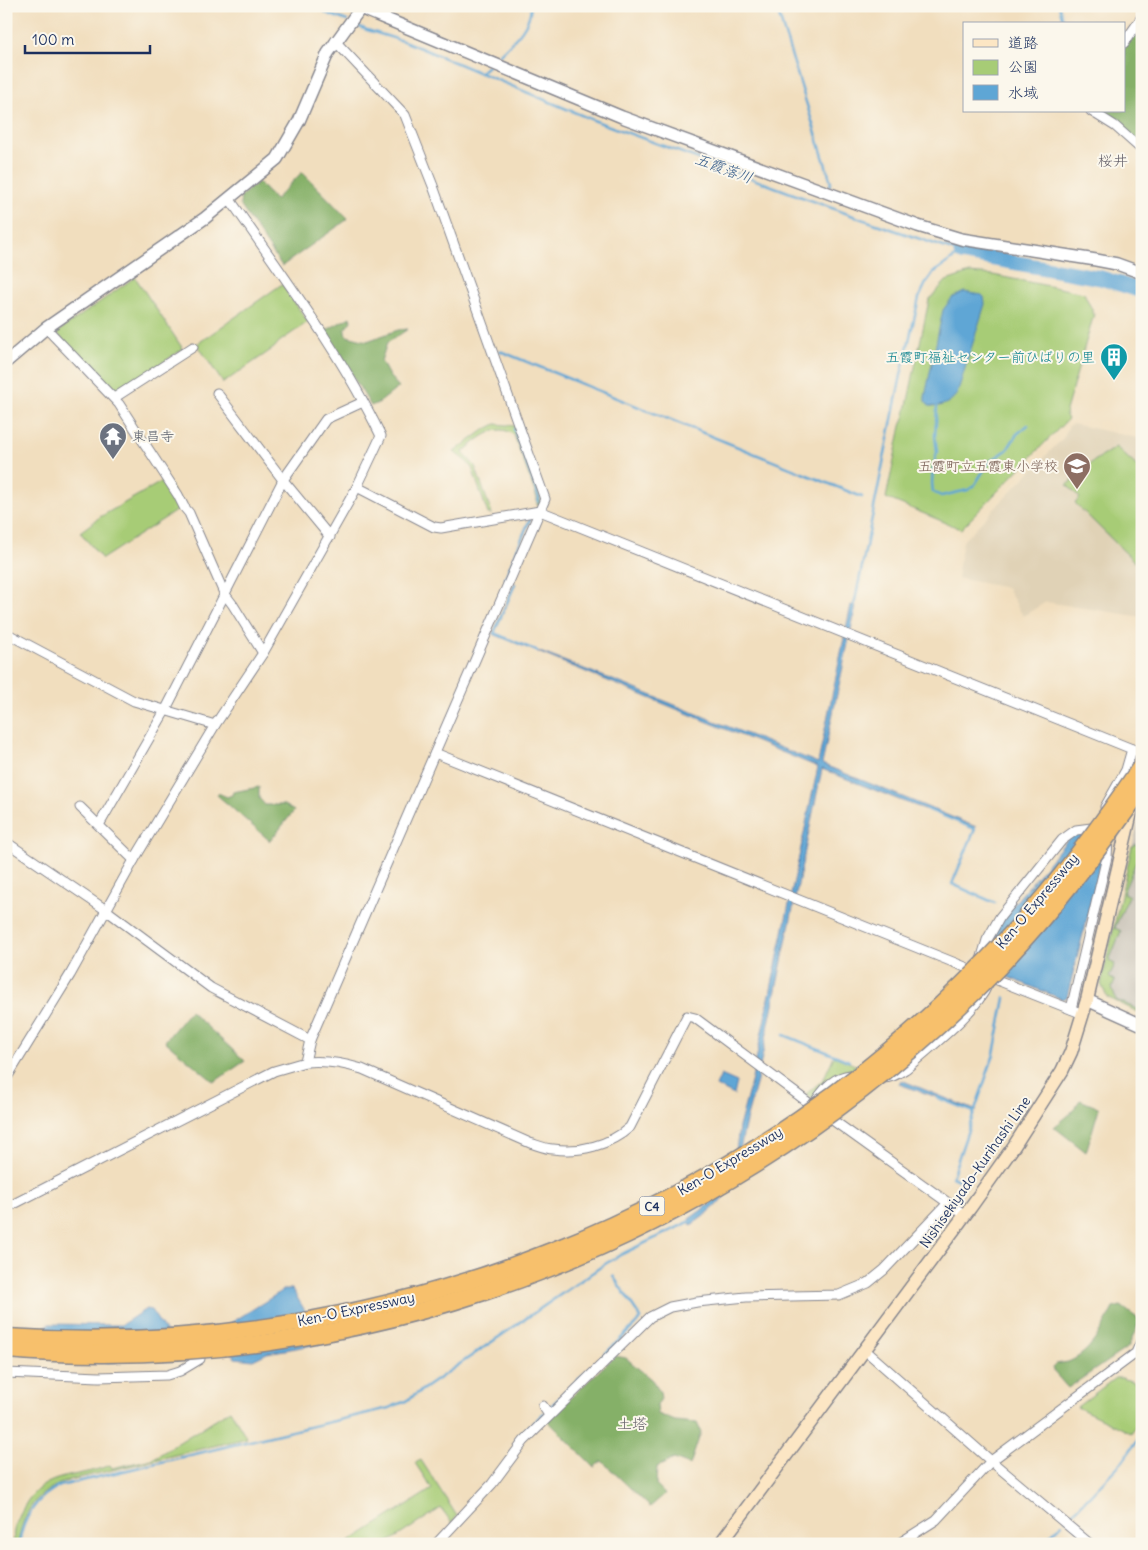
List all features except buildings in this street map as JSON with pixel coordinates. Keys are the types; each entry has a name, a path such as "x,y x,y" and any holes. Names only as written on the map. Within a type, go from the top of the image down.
{"highway":[{"name":"Ken-O Expressway","path":"6,1337 92,1340 159,1337 235,1331 306,1321 382,1305 510,1268 573,1243 656,1205 714,1173 841,1088 896,1044 953,993 1011,934 1062,875 1118,800 1142,764"},
{"name":"Ken-O Expressway","path":"6,1350 92,1354 161,1353 238,1346 308,1336 387,1321 464,1299 524,1279 623,1237 720,1186 784,1145 848,1100 904,1055 963,1003 1020,944 1072,883 1142,788"}],"main road":[{"name":"Nishisekiyado-Kurihashi Line","path":"720,1544 965,1215 1052,1089 1071,1052 1087,1000 1142,764"}],"street":[{"path":"6,362 46,328 205,218 277,159 299,121 316,78 335,41 358,8 622,117 918,226 961,239 1096,260 1116,264 1142,273"},
{"path":"1126,40 1142,17"},
{"path":"305,1062 310,1040 545,499 406,115 335,41"},
{"path":"1093,112 1115,126 1142,150"},
{"path":"6,1079 70,975 134,860 216,725 263,653 330,537 357,487 381,436 323,335 229,198"},
{"path":"46,328 114,398 189,513 224,593 263,653"},
{"path":"114,398 193,347"},
{"path":"217,393 283,480 330,537"},
{"path":"99,825 166,709 283,480 326,420 363,402"},
{"path":"357,487 434,527 441,528 540,511 1142,753"},
{"path":"6,633 134,701 216,725"},
{"path":"1071,1009 1107,857 1108,841 1104,826 1105,806 1126,770 1132,749"},
{"path":"435,753 1083,1014"},
{"path":"80,807 134,860"},
{"path":"977,972 987,940 1000,917 1062,840 1076,830 1104,826"},
{"path":"6,842 106,910 211,988 310,1040"},
{"path":"813,1106 827,1085 844,1076 856,1074 885,1078 896,1075 907,1068 977,1003 991,977"},
{"path":"1087,1000 1142,1025"},
{"path":"6,1208 274,1072 305,1062 343,1063 362,1069 530,1143 552,1149 584,1149 622,1134 630,1127 686,1016 695,1018 947,1204 965,1215"},
{"path":"436,1544 492,1484 524,1441 548,1415 650,1317 670,1306 697,1302 746,1297 839,1295 868,1283 884,1270 947,1204"},
{"path":"898,1544 936,1520 991,1461 1136,1353 1142,1339"},
{"path":"865,1350 991,1461 1090,1544"},
{"path":"6,1373 99,1377 167,1375 180,1371 200,1359"},
{"path":"543,1406 548,1415"}],"shaded area":[{"name":"五霞町立五霞東小学校","path":"1073,424 1142,439 1142,617 1046,602 1023,616 1007,588 957,578 963,541 1064,437 1069,425"},
{"path":"1142,804 1142,1014 1107,997 1101,984"}],"green space":[{"path":"1142,25 1142,144 1114,122 1096,112 1126,112 1126,45"},
{"path":"302,172 348,219 282,266 240,205 241,196 258,182 275,200"},
{"path":"970,273 993,275 1084,293 1094,314 1065,414 1068,419 961,529 886,498 929,300 946,281"},
{"path":"135,277 183,349 116,394 56,333"},
{"path":"282,284 308,322 223,383 197,344"},
{"path":"350,317 351,321 345,329 347,336 367,341 398,330 408,329 387,343 381,361 389,376 399,387 380,402 371,406 325,331"},
{"path":"496,424 516,426 541,498 540,504 537,505 537,498 514,435 507,431 494,431 481,437 463,453 475,466 492,514 488,514 472,468 454,452 484,430"},
{"path":"1116,447 1142,471 1142,569 1075,503 1080,498 1067,485 1091,463"},
{"path":"166,479 180,505 179,509 102,559 80,532 100,517"},
{"path":"259,787 259,798 265,805 284,805 294,811 270,841 217,795 218,793 227,797 232,795 233,792"},
{"path":"1135,844 1142,846 1142,848 1123,893 1129,896 1115,928 1121,931 1109,961 1115,964 1109,977 1115,981 1112,988 1116,1000 1142,1011 1142,1014 1107,997 1101,984 1132,846"},
{"path":"190,1011 245,1061 214,1082 165,1041"},
{"path":"834,1056 860,1067 813,1099 806,1094 823,1080"},
{"path":"1080,1100 1099,1108 1086,1152 1054,1127 1070,1114"},
{"path":"1121,1306 1140,1320 1128,1347 1068,1388 1053,1371 1053,1367 1056,1364 1068,1362 1083,1353 1095,1340 1113,1308"},
{"path":"615,1356 626,1358 652,1380 660,1392 661,1399 657,1405 658,1414 675,1421 697,1423 701,1432 690,1465 674,1459 657,1467 656,1485 665,1494 650,1507 602,1461 594,1467 547,1420"},
{"path":"1115,1378 1122,1378 1142,1385 1142,1417 1131,1433 1077,1407"},
{"path":"230,1410 247,1438 70,1480 58,1485 40,1496 34,1503 24,1521 18,1544 12,1544 16,1525 28,1500 47,1483 110,1465 112,1468 152,1459"},
{"path":"421,1460 457,1516 452,1523 441,1508 386,1544 346,1544 432,1489 415,1463"}],"water":[{"path":"964,292 982,295 985,304 957,394 945,404 929,406 925,401 925,397 943,310 952,298"},
{"path":"851,605 856,606 822,764 976,827 902,801 822,769 757,1081 745,1124 735,1174 731,1185 717,1205 691,1225 689,1219 710,1204 727,1184 736,1151 739,1127 752,1079 818,767 491,633 818,763"},
{"path":"1097,830 1104,848 1102,859 1067,997 1062,999 1005,976 1005,971 988,945 1009,910 1068,839 1077,834"},
{"path":"721,1075 737,1082 734,1095 716,1086"},
{"path":"901,1080 977,1111 899,1084"},
{"path":"285,1289 292,1289 322,1339 319,1344 267,1353 253,1360 235,1358 218,1331"},
{"path":"146,1309 151,1310 173,1343 119,1357 117,1362 66,1363 44,1335 45,1327 49,1324 121,1325"}],"waterway":[{"name":"五霞落川","path":"321,6 326,13 347,21"},
{"path":"499,55 515,39 528,21 531,6"},
{"path":"776,6 831,182 830,185"},
{"path":"1059,6 1063,22"},
{"name":"五霞落川","path":"352,24 406,42 593,120 856,217 961,253"},
{"path":"480,73 488,66"},
{"path":"854,606 901,375 919,298 933,273 961,253"},
{"name":"五霞落川","path":"961,253 1101,278 1142,291"},
{"path":"500,351 862,497"},
{"path":"937,407 935,436 937,452 932,483 933,492 941,496 968,490 974,486 989,462 1007,450 1017,434 1028,425"},
{"path":"514,429 539,498 538,502"},
{"path":"505,578 530,519"},
{"path":"515,584 494,633 537,651"},
{"path":"927,809 975,829 952,884 995,903"},
{"path":"951,1199 963,1182 952,1177 994,1054 1005,998"},
{"path":"784,1035 849,1061"},
{"path":"938,1098 974,1112"},
{"path":"19,1544 27,1517 32,1509 44,1496 60,1486 389,1408 406,1401 605,1264 693,1220"},
{"path":"548,1409 641,1318 613,1276"},
{"path":"516,1439 544,1413"},
{"path":"1066,1520 1122,1462 1142,1434"},
{"path":"1042,1544 1062,1524"}],"place":[{"name":"五霞町福祉センター前ひばりの里","path":"1114,381"},
{"name":"東昌寺","path":"113,460"},
{"name":"五霞町立五霞東小学校","path":"1077,490"}],"district":[{"name":"桜井","path":"1113,160"},
{"name":"土塔","path":"632,1423"}]}
